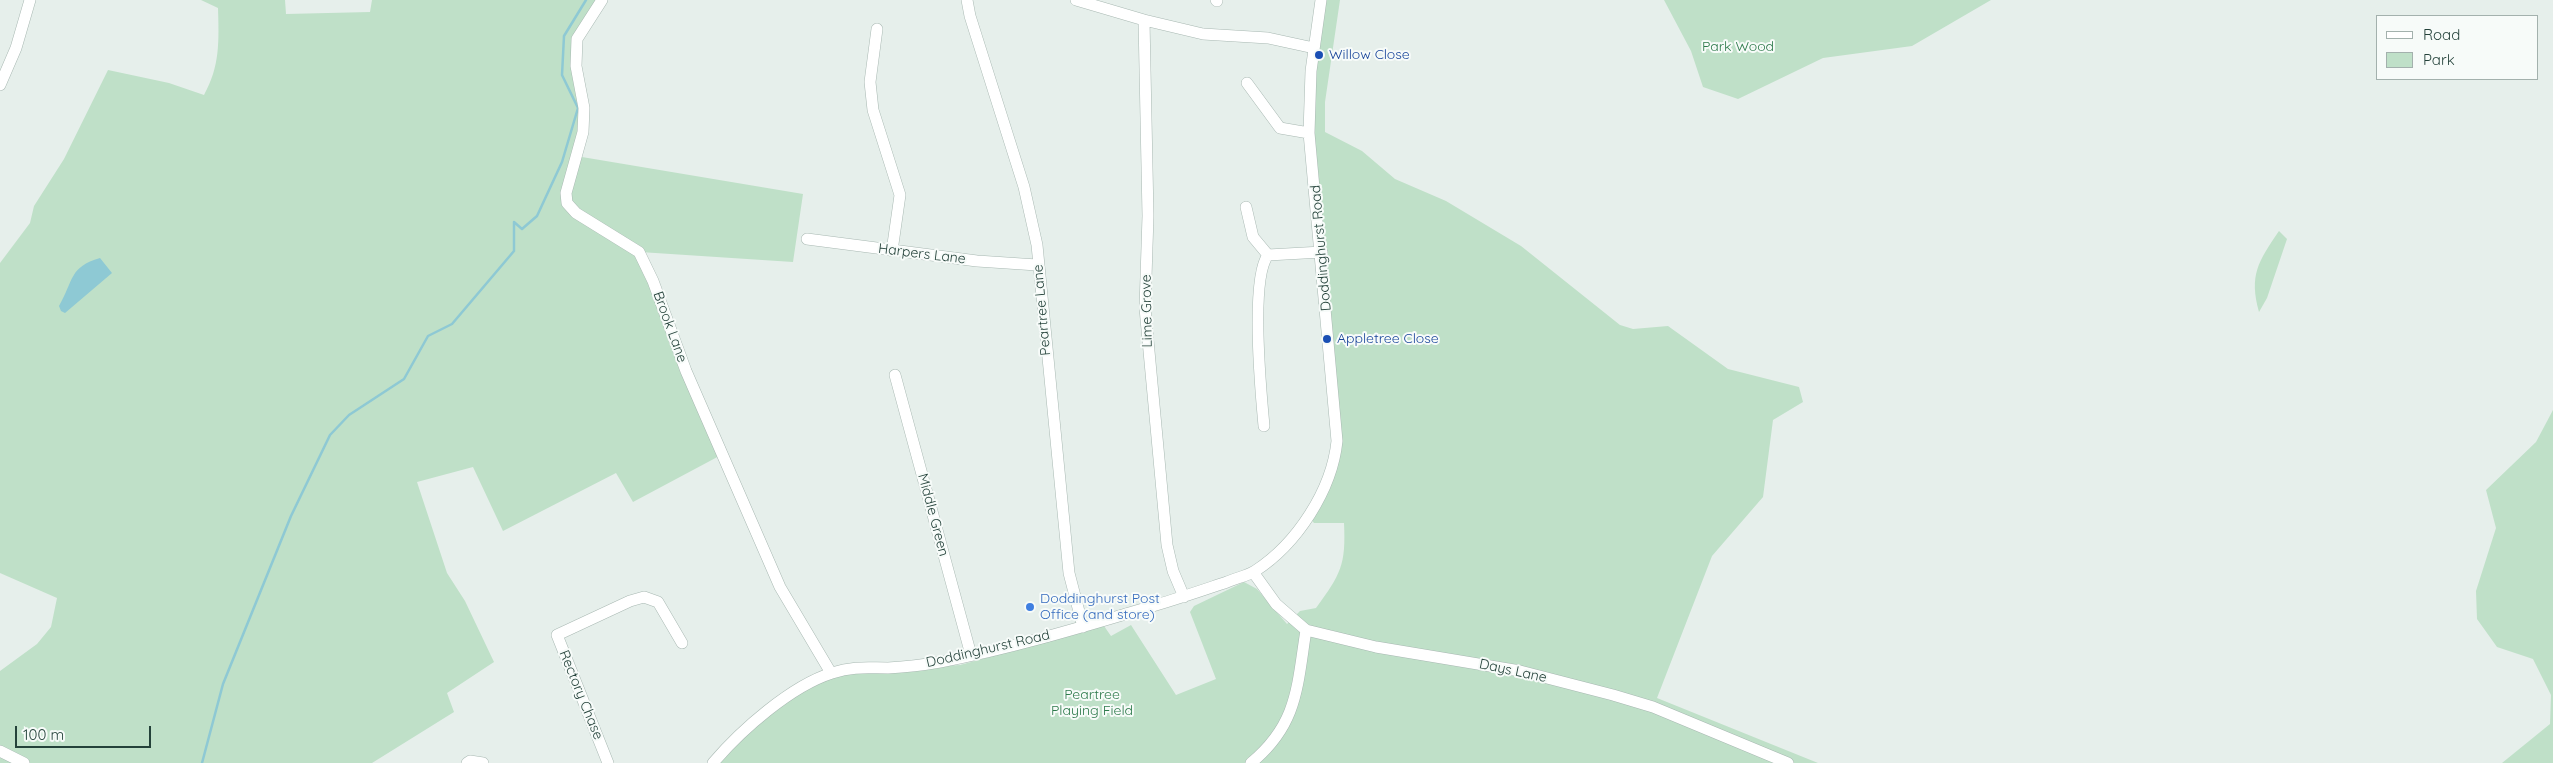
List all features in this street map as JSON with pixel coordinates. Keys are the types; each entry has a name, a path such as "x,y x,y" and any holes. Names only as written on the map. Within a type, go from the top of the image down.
{"street":[{"path":"0,85 16,48 30,0"},
{"name":"Brook Lane","path":"602,0 577,40 576,66 584,108 583,132 566,193 567,203 576,213 639,252 642,257 686,371 780,587 831,673"},
{"name":"Peartree Lane","path":"968,0 970,16 1024,186 1037,245 1037,265 1069,573 1083,627"},
{"path":"1076,0 1144,20 1203,34 1268,38 1314,48"},
{"name":"Doddinghurst Road","path":"713,763 727,747 779,701 831,673 861,666 906,667 971,654 1083,627 1184,597 1253,572 1271,559 1302,524 1320,498 1335,459 1336,428 1322,252 1309,133 1314,48 1321,0"},
{"name":"Lime Grove","path":"1144,20 1148,216 1144,308 1167,545 1184,597"},
{"path":"877,28 870,82 873,110 900,195 892,251"},
{"path":"1247,83 1280,128 1309,133"},
{"path":"1246,206 1254,237 1268,255"},
{"name":"Harpers Lane","path":"807,239 977,261 1037,265"},
{"path":"1268,255 1322,252"},
{"path":"1264,426 1258,368 1260,276 1264,261 1268,255"},
{"name":"Middle Green","path":"896,375 971,654"},
{"name":"Days Lane","path":"1253,572 1276,604 1306,630 1376,646 1520,671 1613,695 1653,707 1788,763"},
{"name":"Rectory Chase","path":"608,763 557,635 630,601 644,597 658,602 682,643"},
{"path":"1251,763 1268,749 1280,734 1291,712 1306,630"},
{"path":"0,751 24,763"},
{"path":"467,763 470,761 483,763"}],"green space":[{"path":"201,0 285,0 286,14 370,12 372,0 602,0 577,40 584,108 576,156 803,194 793,262 640,252 723,454 633,502 616,473 503,531 473,467 417,482 447,573 465,601 494,662 447,693 454,712 372,763 0,763 0,671 37,644 51,627 57,598 0,573 0,263 30,223 34,206 64,159 108,70 169,83 204,95 216,64 218,8"},
{"name":"Peartree Playing Field","path":"1321,0 1340,0 1325,102 1325,132 1362,151 1395,179 1446,201 1521,246 1620,325 1633,329 1668,326 1728,369 1799,387 1803,402 1773,420 1763,497 1712,556 1657,698 1818,763 713,763 779,701 831,673 960,665 1104,626 1111,636 1131,625 1176,695 1216,679 1190,612 1194,606 1244,582 1257,589 1287,624 1300,611 1316,608 1336,577 1343,559 1344,549 1344,523 1314,523 1308,516 1335,459 1309,133"},
{"name":"Park Wood","path":"1664,0 1991,0 1912,46 1823,58 1738,99 1703,87 1691,51"},
{"path":"2279,231 2287,239 2267,298 2259,312 2255,288 2257,269"},
{"path":"2553,410 2553,763 2502,763 2550,724 2551,695 2533,659 2497,647 2477,619 2476,591 2496,528 2486,490 2536,442"}],"water":[{"path":"100,258 112,273 65,313 61,311 59,306 77,270"}],"waterway":[{"path":"202,763 223,684 291,516 330,435 349,415 404,379 428,336 452,324 514,251 514,222 522,229 537,216 562,162 578,108 562,75 564,36 586,0"}],"place":[{"name":"Willow Close","path":"1319,55"},
{"name":"Appletree Close","path":"1327,339"},
{"name":"Doddinghurst Post Office (and store)","path":"1030,607"}]}
